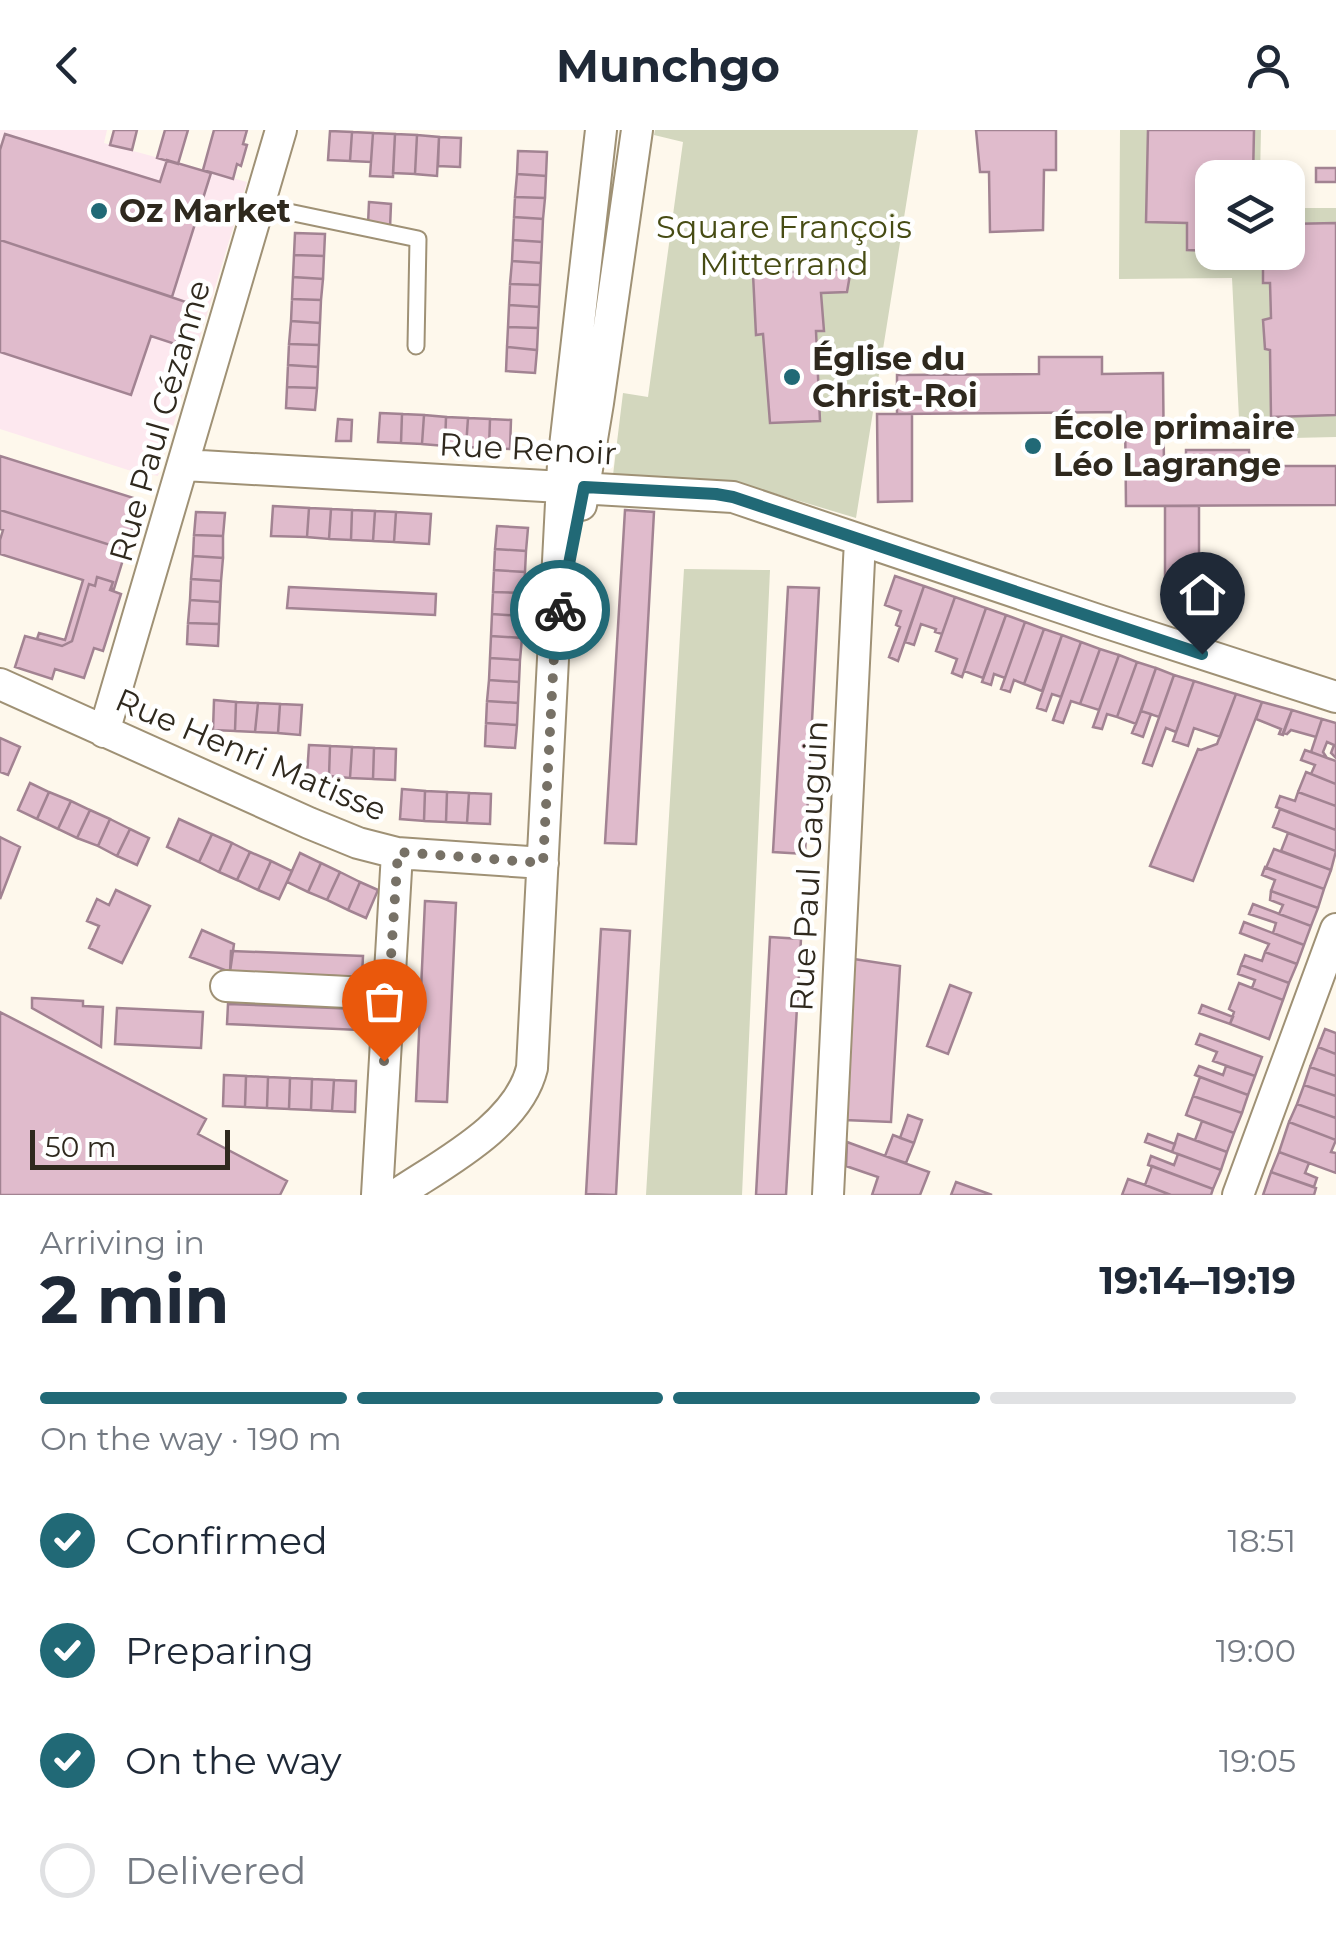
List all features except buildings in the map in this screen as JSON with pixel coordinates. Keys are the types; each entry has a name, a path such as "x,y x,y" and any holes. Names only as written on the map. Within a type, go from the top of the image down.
{"street":[{"name":"Rue Paul Cézanne","path":"104,732 281,130"},
{"path":"396,1195 483,1135 511,1109 529,1082 532,1068 555,636 573,486 601,130"},
{"path":"573,486 601,384 637,130"},
{"name":"Rue Renoir","path":"184,466 724,495 1336,697"},
{"name":"Rue Paul Gauguin","path":"828,1195 860,540"},
{"name":"Rue Henri Matisse","path":"0,684 358,842 398,852 543,863"},
{"path":"378,1195 398,852"},
{"path":"1238,1195 1336,929"},
{"path":"226,986 388,994"}],"lane":[{"path":"260,206 418,240 416,346"}],"shaded area":[{"path":"0,130 107,130 104,143 247,182 158,476 0,429"}],"green space":[{"name":"Square François Mitterrand","path":"655,130 918,130 856,518 746,485 613,475 623,393 648,397 683,142 654,135"},
{"path":"1120,130 1261,130 1260,160 1195,160 1195,270 1305,270 1305,208 1336,208 1336,437 1240,439 1232,278 1119,279"},
{"path":"684,569 770,570 742,1195 646,1195"}],"way so far":[{"path":"384,1061 398,852 543,863 555,636 560,610"}],"place":[{"name":"Oz Market","path":"99,211"},
{"name":"Église du Christ-Roi","path":"792,377"},
{"name":"École primaire Léo Lagrange","path":"1033,446"}],"route":[{"path":"560,610 584,487 716,494 1202,654"}]}
